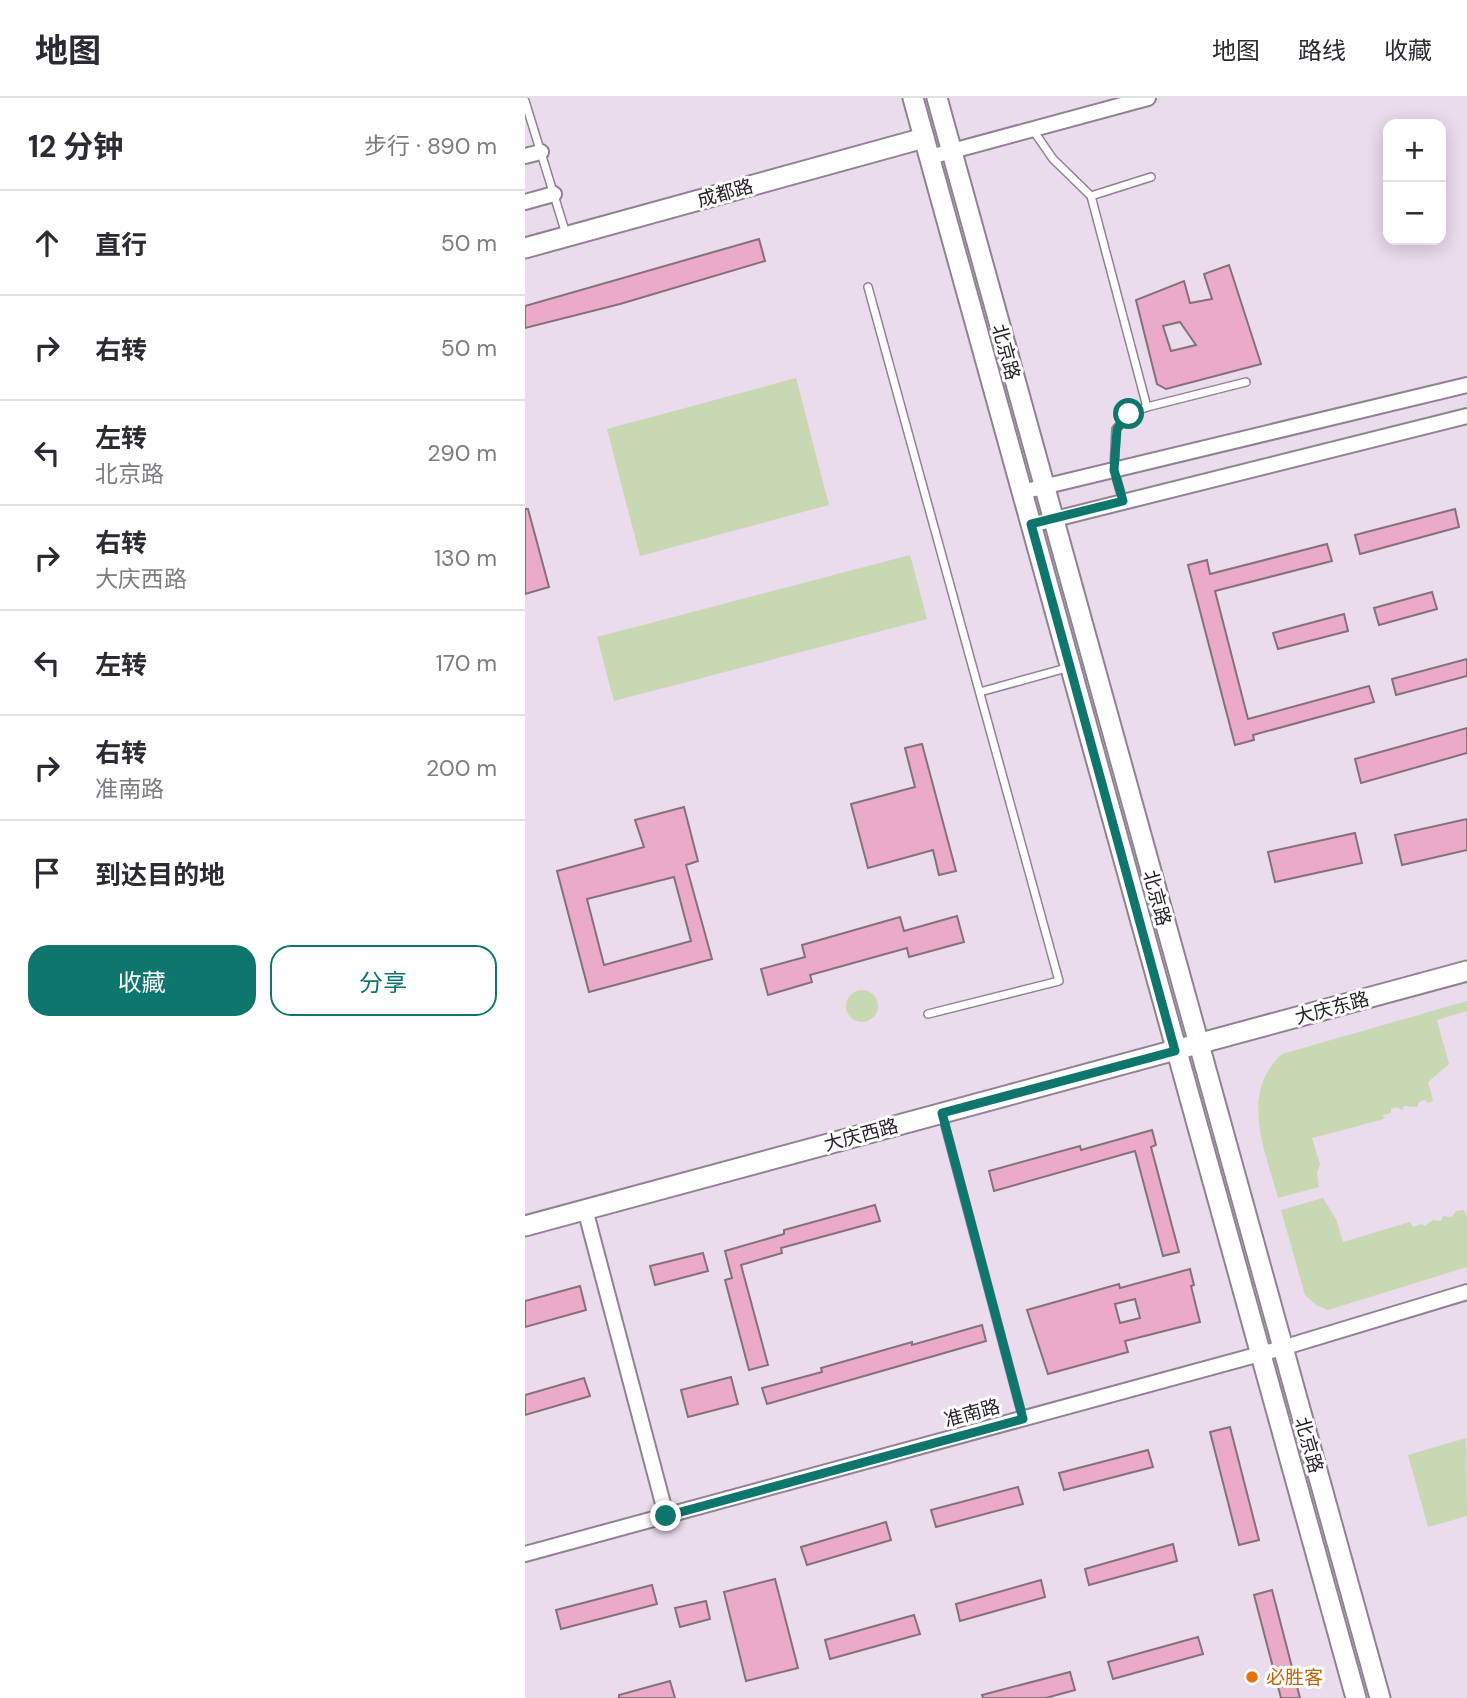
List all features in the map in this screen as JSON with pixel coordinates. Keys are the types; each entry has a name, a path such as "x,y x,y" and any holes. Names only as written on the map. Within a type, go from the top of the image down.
{"main road":[{"name":"北京路","path":"913,98 1356,1698"},
{"name":"北京路","path":"937,98 1197,1045 1380,1698"},
{"name":"成都路","path":"525,248 924,138"},
{"name":"大庆东路","path":"1197,1045 1467,971"},
{"name":"大庆西路","path":"525,1226 1197,1045"}],"street":[{"path":"930,157 1148,98"},
{"path":"525,156 541,152"},
{"path":"525,202 554,194"},
{"path":"1022,492 1467,385"},
{"path":"1031,524 1467,416"},
{"path":"585,1209 666,1516"},
{"name":"准南路","path":"525,1553 1282,1348 1467,1292"}],"lane":[{"path":"525,101 567,237"},
{"path":"1033,129 1053,159 1091,196 1147,407"},
{"path":"1091,196 1151,177"},
{"path":"868,287 1059,981 928,1014"},
{"path":"1123,501 1114,470 1117,429 1129,414 1246,382"},
{"path":"980,692 1070,667"},
{"path":"942,1113 1023,1419"}],"green space":[{"path":"796,378 829,505 640,556 607,429"},
{"path":"910,555 927,619 614,701 597,637"},
{"path":"862,990 873,995 878,1006 873,1017 862,1022 851,1017 846,1006 851,995"},
{"path":"1467,1001 1467,1011 1437,1020 1449,1064 1428,1082 1433,1100 1429,1103 1424,1100 1419,1102 1417,1107 1404,1106 1402,1110 1397,1107 1391,1109 1391,1113 1383,1115 1384,1119 1312,1138 1320,1164 1317,1173 1319,1187 1278,1198 1262,1142 1258,1104 1261,1086 1269,1069 1282,1054"},
{"path":"1323,1198 1336,1219 1343,1242 1410,1222 1413,1227 1421,1224 1425,1226 1433,1220 1441,1221 1443,1216 1452,1217 1456,1211 1464,1210 1467,1218 1467,1267 1328,1310 1316,1305 1305,1295 1281,1210"},
{"path":"1466,1438 1467,1516 1428,1527 1408,1455"}],"building":[{"path":"759,239 765,261 620,304 525,328 525,306"},
{"path":"1229,265 1261,364 1166,389 1157,384 1136,300 1184,281 1190,303 1212,299 1204,274","holes":["1180,322 1196,345 1171,351 1163,326"]},
{"path":"525,509 528,509 549,587 525,594"},
{"path":"1455,509 1459,527 1360,554 1355,535"},
{"path":"1327,544 1332,561 1215,591 1248,719 1369,686 1374,702 1253,735 1254,740 1235,745 1188,565 1207,560 1210,574"},
{"path":"1432,592 1437,609 1379,625 1374,608"},
{"path":"1344,614 1348,631 1278,649 1273,633"},
{"path":"1467,659 1467,676 1396,695 1392,679"},
{"path":"1467,728 1467,753 1361,783 1355,759"},
{"path":"922,744 956,871 939,875 933,850 868,868 851,804 915,787 905,748"},
{"path":"684,807 698,861 686,865 712,959 589,992 557,871 644,847 635,820","holes":["674,877 691,941 604,965 587,899"]},
{"path":"1467,819 1467,850 1402,865 1395,835"},
{"path":"1355,833 1362,863 1275,882 1268,852"},
{"path":"957,916 964,942 909,957 907,948 810,975 812,982 768,995 761,969 805,957 802,945 900,917 904,931"},
{"path":"1152,1130 1156,1145 1151,1147 1179,1252 1163,1256 1135,1151 994,1191 989,1171"},
{"path":"875,1205 880,1221 781,1248 782,1253 741,1265 768,1365 749,1370 725,1280 732,1278 725,1251 784,1234 784,1230"},
{"path":"703,1253 708,1271 655,1285 650,1266"},
{"path":"1190,1269 1194,1285 1191,1286 1200,1322 1125,1341 1128,1352 1048,1374 1027,1310 1119,1284 1120,1288","holes":["1135,1299 1140,1318 1120,1323 1115,1304"]},
{"path":"580,1286 586,1310 525,1327 525,1301"},
{"path":"982,1325 986,1341 767,1404 762,1388 822,1372 821,1368"},
{"path":"731,1377 738,1404 688,1417 681,1390"},
{"path":"584,1378 590,1396 525,1415 525,1395"},
{"path":"1230,1427 1259,1540 1239,1545 1210,1432"},
{"path":"1148,1450 1153,1467 1064,1490 1059,1473"},
{"path":"1018,1487 1023,1504 936,1527 931,1510"},
{"path":"886,1522 891,1540 807,1565 801,1547"},
{"path":"1173,1544 1177,1561 1089,1585 1085,1569"},
{"path":"775,1579 798,1668 746,1681 724,1592"},
{"path":"1041,1580 1045,1597 960,1621 956,1604"},
{"path":"652,1585 657,1604 561,1629 556,1610"},
{"path":"1272,1590 1300,1698 1281,1698 1254,1595"},
{"path":"706,1601 710,1619 680,1627 675,1608"},
{"path":"914,1615 920,1634 830,1659 825,1640"},
{"path":"1198,1637 1203,1654 1113,1679 1108,1662"},
{"path":"1070,1672 1075,1690 1046,1698 983,1698 982,1695"},
{"path":"670,1681 675,1698 619,1698 619,1695"}],"place":[{"name":"必胜客","path":"1252,1677"}],"route":[{"path":"666,1516 1023,1419 942,1113 1175,1051 1031,524 1123,501 1114,470 1117,429 1129,414"}]}
